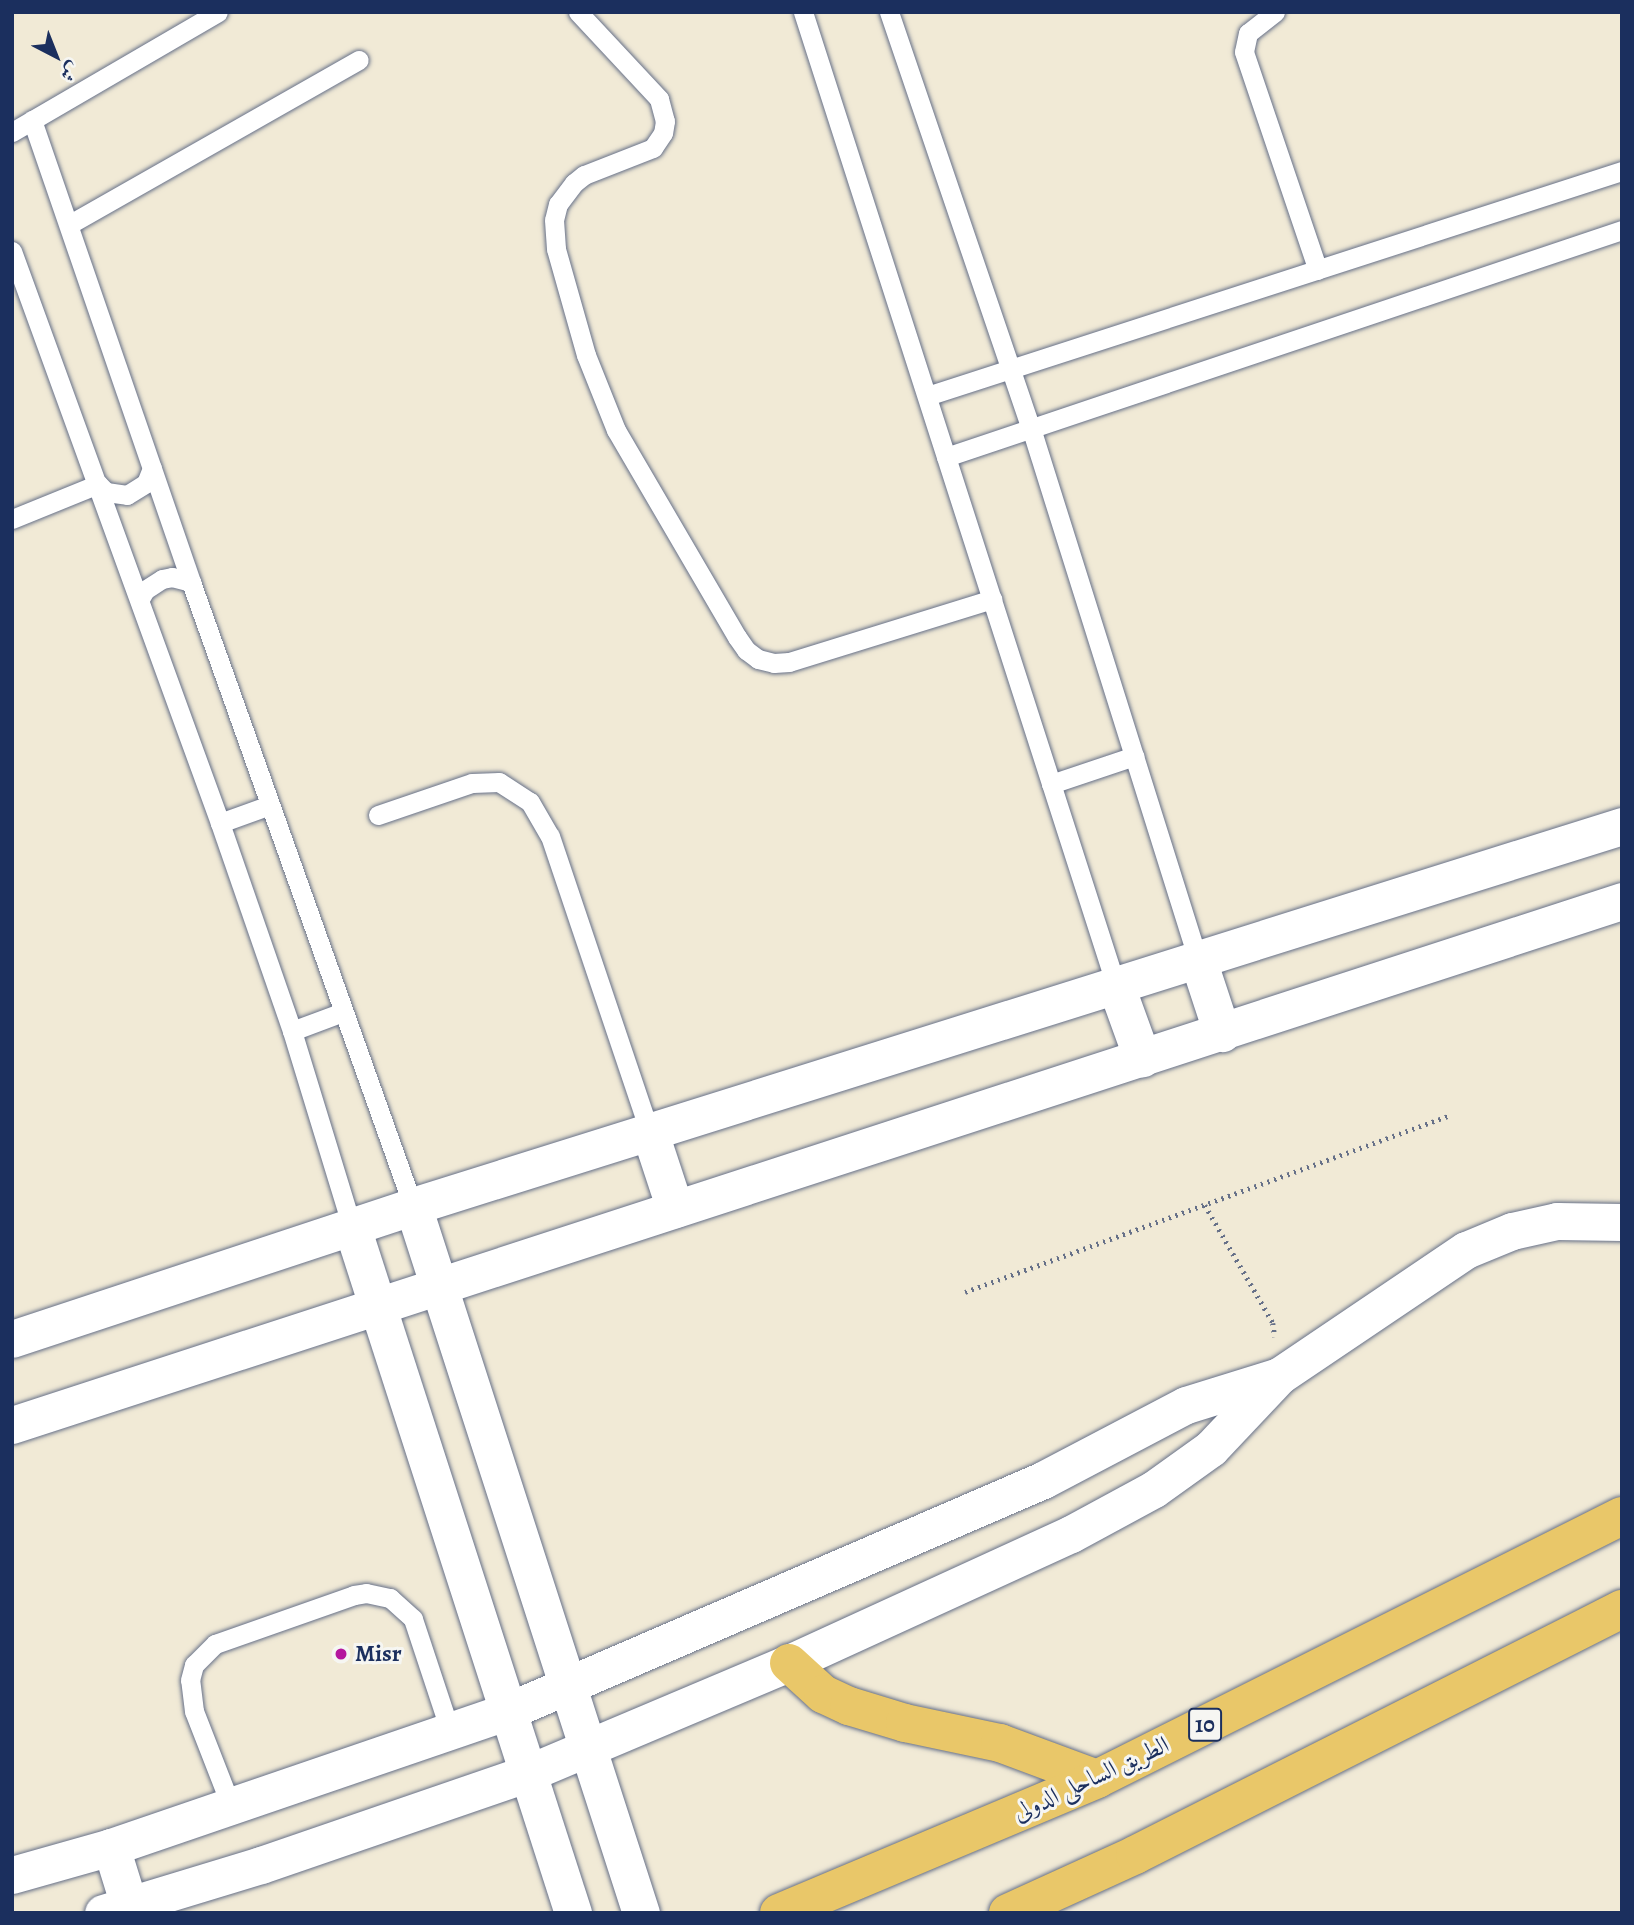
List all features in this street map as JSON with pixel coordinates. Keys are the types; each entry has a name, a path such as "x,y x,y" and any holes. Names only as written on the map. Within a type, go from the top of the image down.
{"highway":[{"name":"الطريق الساحلى الدولى","path":"779,1913 1097,1779 1622,1517"},
{"path":"1008,1913 1135,1855 1622,1609"},
{"path":"789,1663 823,1694 849,1706 931,1729 1000,1742 1097,1779"}],"street":[{"path":"12,1339 413,1206 1622,825"},
{"path":"12,1425 1622,901"},
{"path":"1198,960 1222,1033"},
{"path":"1116,986 1142,1058"},
{"path":"650,1133 675,1209"},
{"path":"413,1206 641,1913"},
{"path":"111,1847 116,1909 261,1865 528,1773 789,1663 1071,1534 1154,1489 1211,1448 1279,1376 1466,1250 1512,1231 1557,1221 1622,1222"},
{"path":"352,1227 573,1913"},
{"path":"12,1875 111,1847 508,1711 1043,1480 1186,1405 1279,1376"}],"lane":[{"path":"12,132 218,12"},
{"path":"578,12 659,99 665,121 663,133 653,148 584,175 574,183 558,204 554,219 556,249 586,355 615,430 737,638 746,650 758,659 774,663 789,662 992,598"},
{"path":"803,12 1116,986"},
{"path":"889,12 1031,428 1198,960"},
{"path":"1275,12 1248,33 1244,52 1318,270"},
{"path":"70,223 359,60"},
{"path":"32,120 70,223 191,582 413,1206"},
{"path":"927,396 1622,172"},
{"path":"946,457 1622,230"},
{"path":"12,251 141,599 220,823 292,1031 352,1227"},
{"path":"98,484 106,492 127,495 146,483 152,468"},
{"path":"12,519 98,484"},
{"path":"141,599 145,590 162,579 172,577 191,582"},
{"path":"1051,784 1134,756"},
{"path":"378,815 472,783 499,782 530,802 542,818 550,836 650,1133"},
{"path":"220,823 270,804"},
{"path":"292,1031 343,1012"},
{"path":"231,1806 194,1711 190,1680 194,1665 215,1644 354,1595 366,1593 390,1598 413,1619 450,1731"}],"path":[{"path":"965,1292 1448,1116"},
{"path":"1205,1205 1273,1323 1279,1376"}],"place":[{"name":"Misr","path":"341,1654"}]}
